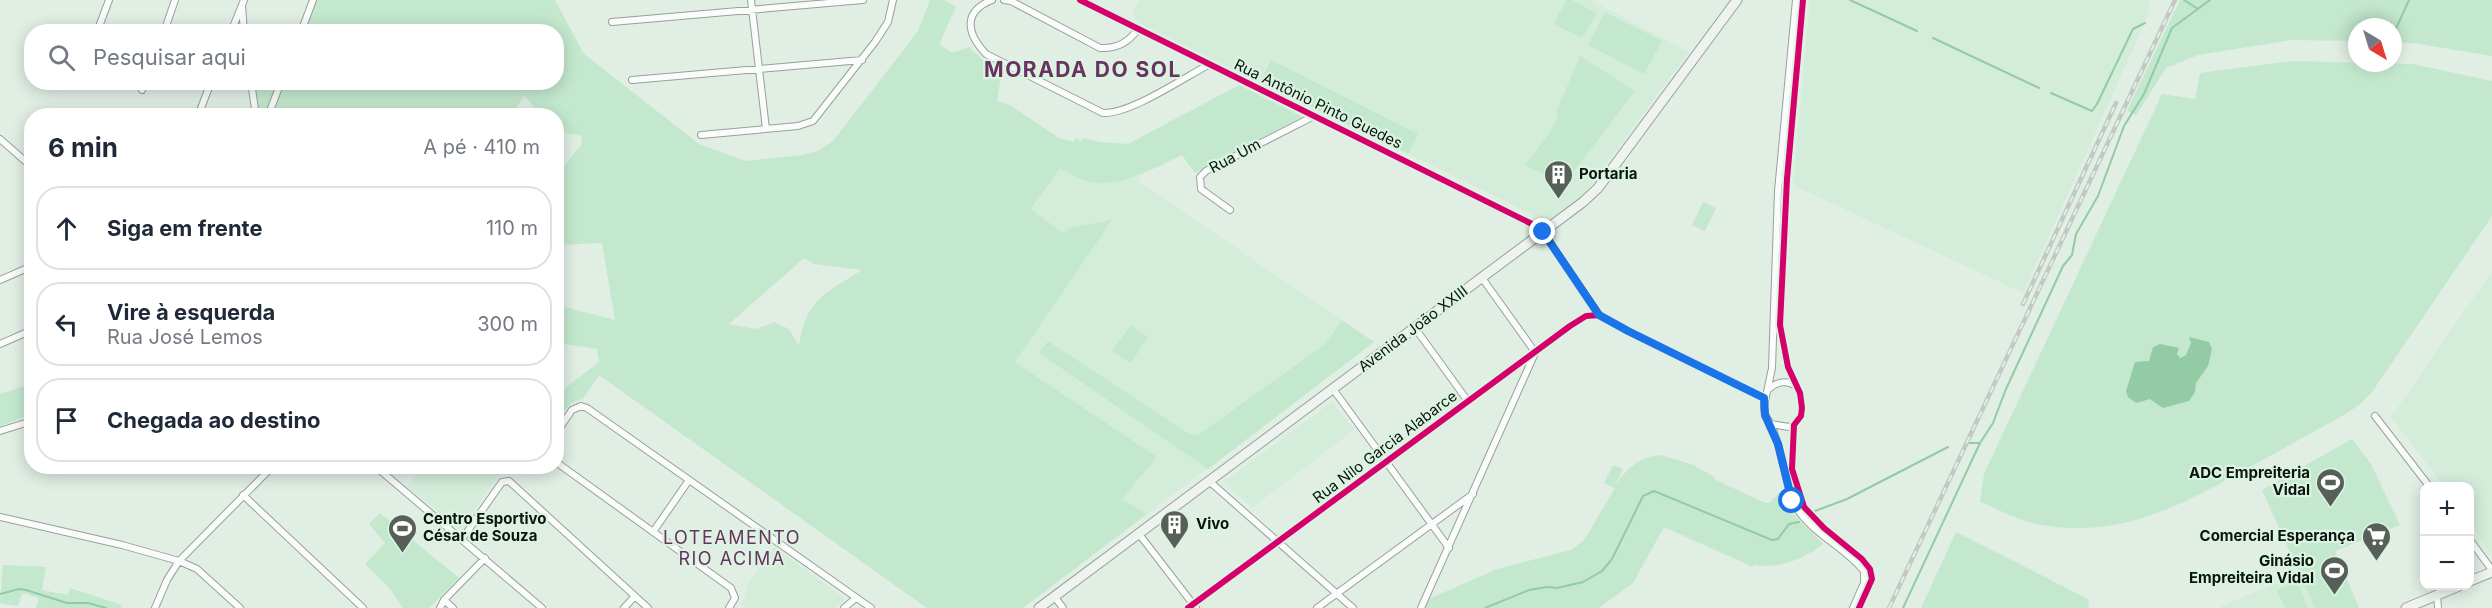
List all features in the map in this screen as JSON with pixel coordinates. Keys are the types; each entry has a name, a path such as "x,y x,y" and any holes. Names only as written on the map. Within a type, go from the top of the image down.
{"main road":[{"name":"Avenida João XXIII","path":"1039,608 1583,202 1598,188 1737,0"},
{"path":"2474,579 2492,571"},
{"path":"2406,608 2447,590"}],"street":[{"path":"100,24 109,0"},
{"path":"167,24 176,0"},
{"path":"304,24 313,0"},
{"path":"751,0 766,129"},
{"path":"612,22 863,0"},
{"path":"701,135 798,126 813,121 862,60 888,22 893,0"},
{"path":"992,0 974,11 971,19 973,38 986,54 1103,113 1112,113 1131,106 1210,64"},
{"path":"1004,0 1100,48 1121,45 1138,29"},
{"name":"Rua Antônio Pinto Guedes","path":"1080,0 1532,224 1543,232"},
{"path":"1796,0 1778,191 1772,368 1765,395 1765,415 1771,424 1792,501 1796,508 1817,531 1864,571 1864,583 1853,608"},
{"path":"1771,424 1789,427 1794,425 1801,416 1800,393 1788,367 1780,325 1787,179 1803,0"},
{"path":"234,24 243,3"},
{"path":"243,3 244,24"},
{"path":"632,80 862,60"},
{"path":"201,108 208,90"},
{"path":"251,90 255,108"},
{"path":"271,108 278,90"},
{"name":"Rua Um","path":"1230,210 1201,189 1200,177 1206,171 1314,116"},
{"path":"0,140 24,160"},
{"path":"1543,232 1599,315 1628,331 1765,395"},
{"path":"0,280 24,270"},
{"path":"1421,608 1474,494 1535,352 1482,278"},
{"name":"Rua Nilo Garcia Alabarce","path":"1192,607 1467,400 1580,319 1593,314 1599,315"},
{"path":"1414,328 1467,400"},
{"path":"0,344 24,334"},
{"path":"1765,395 1771,386 1784,382 1796,386 1800,393"},
{"path":"1333,389 1449,548"},
{"path":"564,422 572,410 581,406 587,408 871,608"},
{"path":"2375,416 2425,482"},
{"path":"0,431 24,424"},
{"path":"1794,425 1792,469 1801,501 1824,528 1862,559 1872,573 1872,579 1859,608"},
{"path":"564,468 731,588 735,598 729,608"},
{"path":"154,608 179,561 265,474"},
{"path":"385,474 542,608"},
{"path":"653,532 689,480"},
{"path":"462,539 502,482 506,481 514,484 648,608"},
{"path":"1209,481 1353,608"},
{"path":"1317,608 1474,494"},
{"path":"243,495 363,608"},
{"path":"0,518 122,545 179,561 197,569 240,608"},
{"path":"1139,534 1192,607"},
{"path":"2474,547 2492,571"},
{"path":"440,608 444,600 485,558"},
{"path":"2437,594 2438,608"},
{"path":"624,608 635,596"},
{"path":"1054,597 1063,608"},
{"path":"844,608 856,598"},
{"path":"444,600 453,608"}],"shaded area":[{"path":"317,0 555,0 584,54 699,144 745,161 803,155 818,151 833,141 918,31 930,0 944,0 956,7 939,44 952,53 969,47 984,61 1002,70 997,101 1010,105 1059,138 1073,142 1076,138 1081,141 1083,138 1128,144 1239,85 1303,117 1195,173 1182,155 1133,177 1107,183 1080,179 1060,168 1031,209 1063,233 1069,228 1112,220 1015,362 1157,457 1122,499 1147,514 1023,608 927,608 599,375 583,399 571,403 564,411 564,391 599,362 597,349 564,344 564,307 615,320 602,243 564,245 564,166 581,145 582,136 564,132 564,108 535,108 524,95 516,108 275,108 282,90 564,90 564,24 308,24","holes":["804,258 814,264 862,270 828,292 813,307 802,330 799,346 789,329 774,322 757,329 729,324"]},
{"path":"1139,0 1591,0 1689,52 1584,194 1555,217 1546,221 1138,23 1133,11"},
{"path":"1567,0 1572,0 1597,13 1582,38 1553,24"},
{"path":"1810,0 2150,0 2148,13 2139,36 2023,293 1793,185"},
{"path":"2180,0 2492,0 2492,56 2402,42 2402,18 2348,18 2348,41 2291,40 2198,55 2166,68 2136,115 2127,111"},
{"path":"1605,12 1662,41 1644,74 1588,45"},
{"path":"1580,56 1635,91 1564,184 1525,165 1555,123 1557,110"},
{"path":"1271,60 1418,134 1408,154 1260,82"},
{"path":"2292,61 2348,62 2348,72 2402,72 2402,64 2413,64 2492,81 2492,216 2372,392 2359,405 2332,422 2197,495 2147,517 2121,524 2066,528 2036,524 1980,502 1984,474 2162,94 2195,99 2200,73"},
{"path":"256,90 274,90 266,108 259,108"},
{"path":"1060,167 1080,179 1115,182 1140,175 1138,181 1374,342 1147,514 1122,499 1157,457 992,415 1063,233 1031,209"},
{"path":"1703,202 1716,208 1705,231 1692,225"},
{"path":"2492,271 2492,555 2474,529 2474,482 2441,482 2391,417"},
{"path":"1342,320 1374,342 1208,469 1039,353 1048,341 1191,435 1198,435 1324,345"},
{"path":"1131,325 1148,337 1131,363 1112,351"},
{"path":"2189,337 2209,342 2212,349 2208,366 2196,383 2195,392 2189,401 2163,408 2150,399 2136,403 2128,397 2126,391 2135,362 2149,361 2153,347 2160,344 2179,348 2177,354 2180,358 2186,355 2191,343"},
{"path":"24,386 24,417 0,426 0,394"},
{"path":"1332,402 1354,430 1252,508 1224,482"},
{"name":"ADC Empreiteria Vidal","path":"2352,439 2371,464 2400,525 2335,551 2359,608 2315,608 2262,490"},
{"path":"1660,455 1691,464 1715,477 1714,479 1765,503 1770,503 1778,494 1784,492 1792,513 1823,544 1791,562 1773,566 1754,565 1753,567 1664,527 1633,583 1599,608 1425,608 1429,599 1497,569 1571,550 1585,539 1615,488 1604,483 1613,465 1623,469 1615,486 1634,465"},
{"path":"417,474 500,474 460,529 407,487"},
{"name":"Centro Esportivo César de Souza","path":"380,513 459,578 429,608 403,608 389,588 365,564 385,543 369,524"},
{"path":"1956,532 2088,599 2089,608 1921,608"},
{"path":"774,547 844,600 835,608 746,608 741,603 746,587"},
{"path":"3,565 46,567 42,590 68,595 70,588 122,605 121,608 36,608 39,598 22,593 18,606 0,603"},
{"path":"2300,573 2315,608 2218,608 2238,599"},
{"path":"2297,581 2308,608 2285,608 2277,590"}],"waterway":[{"path":"1850,0 1917,31"},
{"path":"2184,0 2198,9"},
{"path":"1903,608 1980,443 1993,423 2006,389 2063,266 2072,255 2076,234 2098,196 2124,126 2144,94 2172,28 2210,0"},
{"path":"2401,18 2409,0"},
{"path":"2051,93 2092,111 2133,29 2145,23"},
{"path":"1933,38 2039,88"},
{"path":"1969,443 1980,443"},
{"path":"1815,511 1847,499 1948,447"},
{"path":"1485,608 1529,590 1557,588 1583,582 1602,571 1612,559 1643,496 1654,491 1772,540 1778,539 1789,524 1799,522"},
{"path":"0,594 19,589 67,603 88,603 106,608"}],"railway":[{"path":"1889,608 2175,0"},
{"path":"2023,304 2116,103"}],"cycle path":[{"path":"1080,0 1532,224 1548,238 1600,315 1764,398"},
{"path":"1803,0 1787,179 1780,325 1788,367 1800,393 1802,408 1801,416 1794,425 1792,469 1804,507 1824,528 1862,559 1870,569 1872,579 1859,608"},
{"path":"1188,608 1570,326 1586,316 1600,315"}],"place":[{"name":"Portaria","path":"1558,200"},
{"name":"ADC Empreiteria Vidal","path":"2331,508"},
{"name":"Vivo","path":"1175,550"},
{"name":"Centro Esportivo César de Souza","path":"402,554"},
{"name":"Comercial Esperança","path":"2376,562"},
{"name":"Ginásio Empreiteira Vidal","path":"2335,596"}],"district":[{"name":"MORADA DO SOL","path":"1083,70"},
{"name":"LOTEAMENTO RIO ACIMA","path":"732,548"}],"route":[{"path":"1543,232 1599,315 1764,398 1765,415 1778,444 1792,501"}]}
